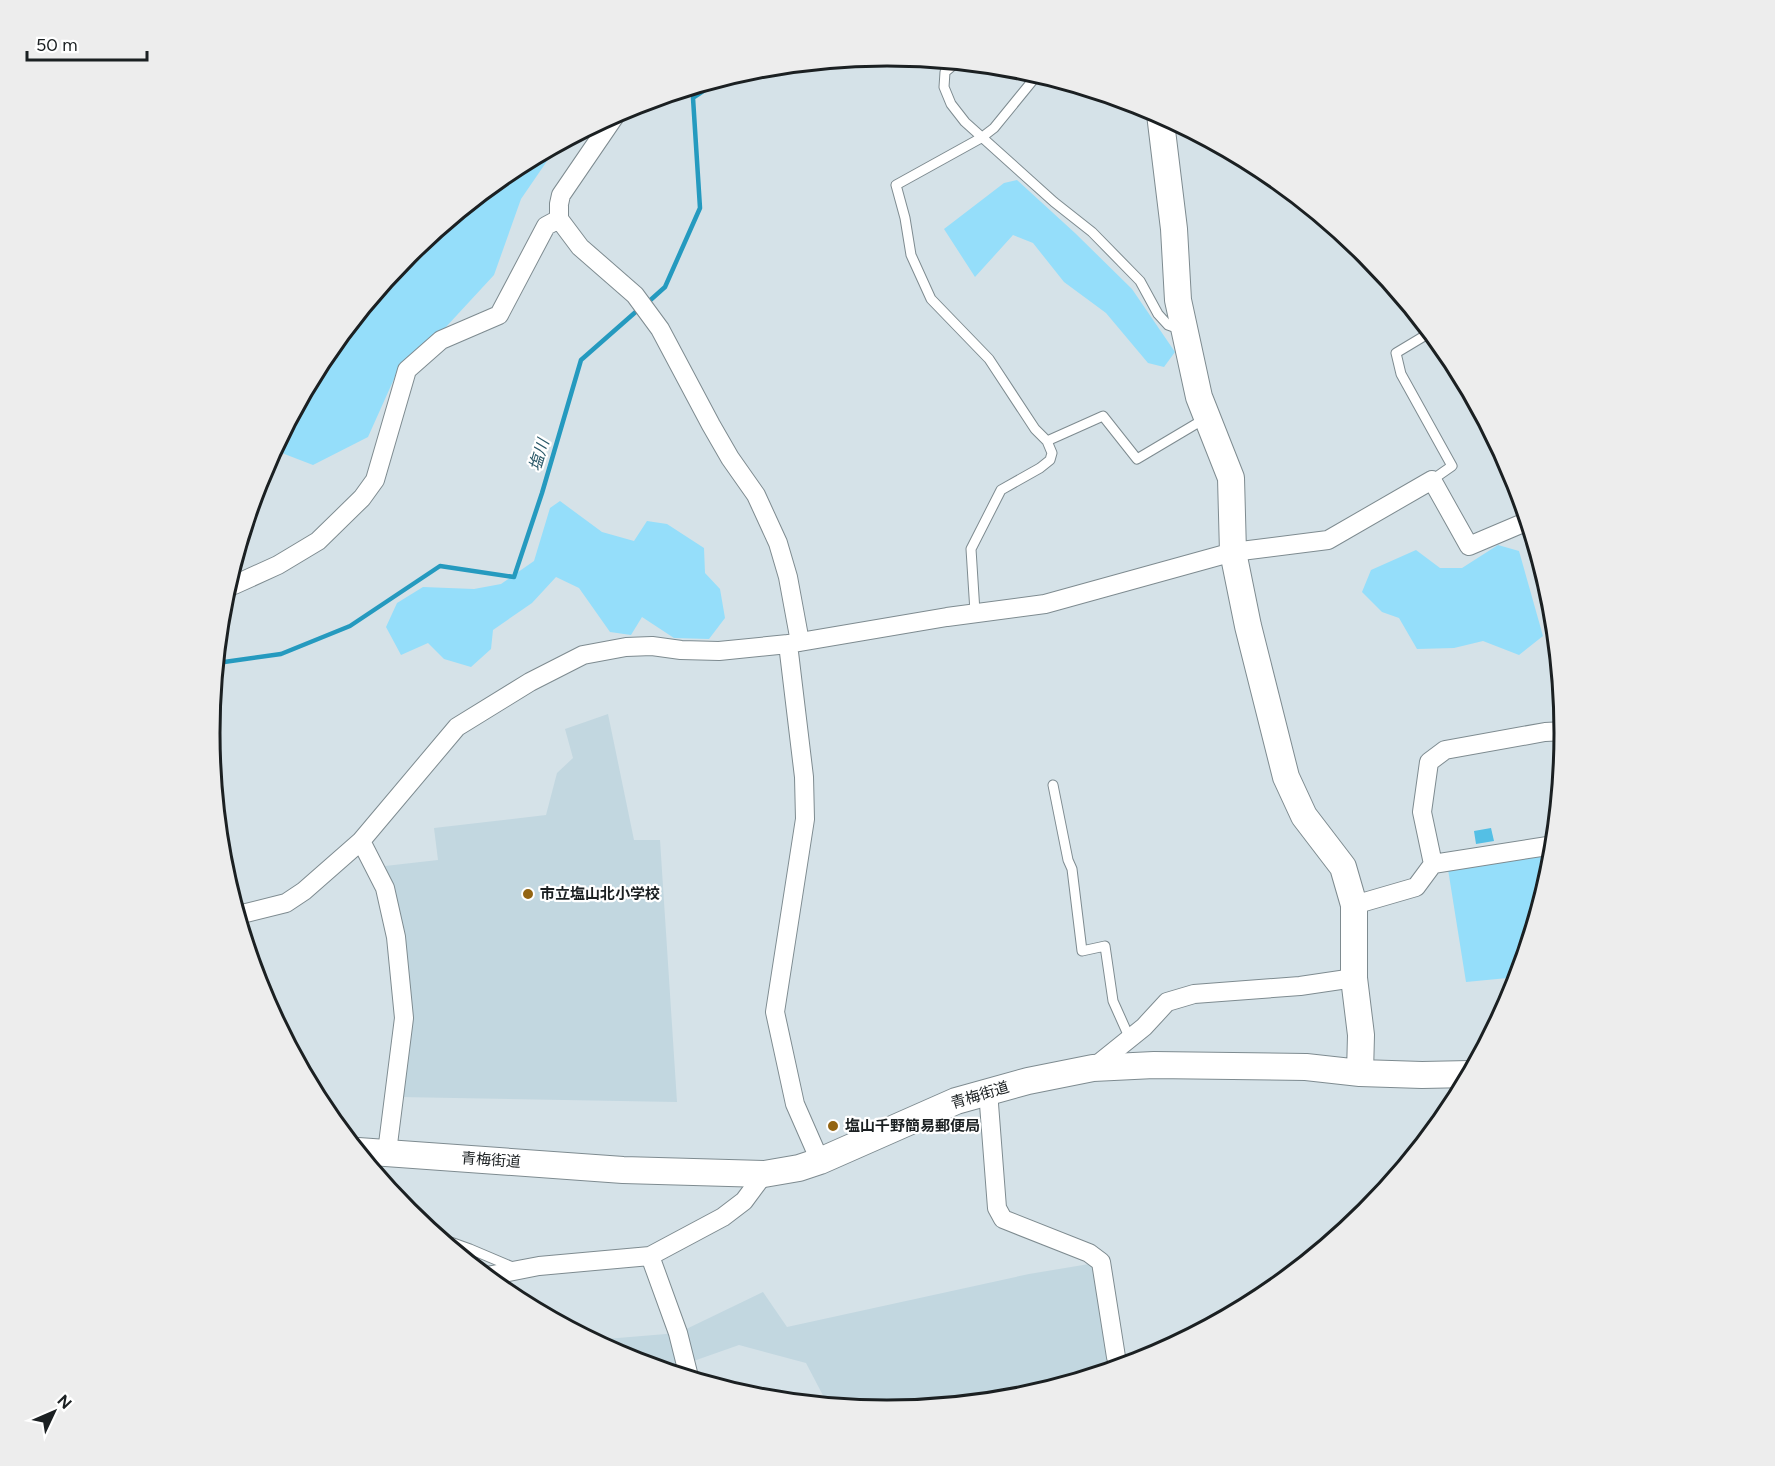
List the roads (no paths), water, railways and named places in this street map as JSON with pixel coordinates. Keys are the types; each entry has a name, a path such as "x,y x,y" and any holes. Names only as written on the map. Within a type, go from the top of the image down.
{"street":[{"path":"1161,125 1174,229 1178,300 1199,398 1230,478 1233,552 1248,626 1286,777 1304,816 1343,867 1354,905 1354,978 1361,1035 1360,1073"},
{"path":"608,128 561,195 559,219 580,247 635,295 660,329 730,458 756,495 778,543 788,577 804,777 805,819 775,1012 795,1104 820,1161"},
{"path":"238,583 278,565 318,541 362,498 375,480 407,369 441,340 499,315 546,226 559,219"},
{"path":"245,913 286,903 304,891 360,841 457,727 530,682 583,655 652,646 681,650 719,651 794,643 975,612 1046,604 1233,552 1328,540 1432,480 1469,546 1521,524"},
{"path":"1433,864 1422,812 1430,762 1445,750 1554,732"},
{"path":"360,841 385,888 396,937 404,1018 387,1152"},
{"path":"1354,905 1416,887 1433,864 1545,846"},
{"path":"1093,1068 1144,1027 1167,1002 1194,994 1300,986 1354,978"},
{"name":"青梅街道","path":"368,1151 623,1170 764,1174 799,1168 820,1161 956,1101 988,1091 1093,1068 1154,1065 1306,1067 1360,1073 1460,1074"},
{"path":"988,1091 997,1208 1003,1220 1089,1253 1101,1262 1117,1359"},
{"path":"498,1274 584,1261 650,1256 723,1216 744,1201 764,1174"},
{"path":"650,1256 678,1333 687,1369"}],"lane":[{"path":"949,69 945,72 944,87 951,104 965,122 1038,185 1054,202 1092,232 1140,281 1158,314 1168,325 1184,331"},
{"path":"975,612 971,549 1001,490 1040,468 1050,460 1052,453 1047,441 1035,429 989,359 931,299 911,255 905,218 896,185 981,138 994,128 1031,82"},
{"path":"1424,336 1396,353 1401,374 1452,466 1432,480"},
{"path":"1047,441 1103,416 1137,459 1206,418"},
{"path":"1053,785 1068,860 1072,868 1082,951 1105,946 1113,1002 1130,1039"},
{"path":"463,1246 520,1270"}],"waterway":[{"name":"塩川","path":"646,304 665,287 700,208 693,98 700,93"},
{"name":"塩川","path":"225,662 281,654 350,626 440,566 514,577 542,493 581,360 639,309"}],"place":[{"name":"市立塩山北小学校","path":"528,894"},
{"name":"塩山千野簡易郵便局","path":"833,1126"}]}
